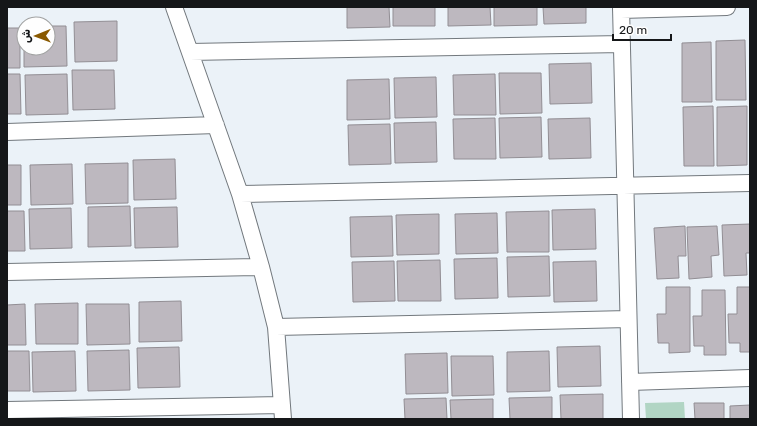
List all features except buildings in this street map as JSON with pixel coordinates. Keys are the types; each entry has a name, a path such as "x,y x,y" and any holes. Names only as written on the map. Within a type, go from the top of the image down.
{"street":[{"path":"7,410 282,412 276,327 261,267 240,194 174,7"},
{"path":"631,419 621,8 727,7"},
{"path":"190,52 622,44"},
{"path":"7,132 216,125"},
{"path":"240,194 625,187 750,183"},
{"path":"7,272 261,267"},
{"path":"276,327 628,318"},
{"path":"630,382 750,378"}],"green space":[{"path":"684,402 685,419 646,419 645,403"}]}
